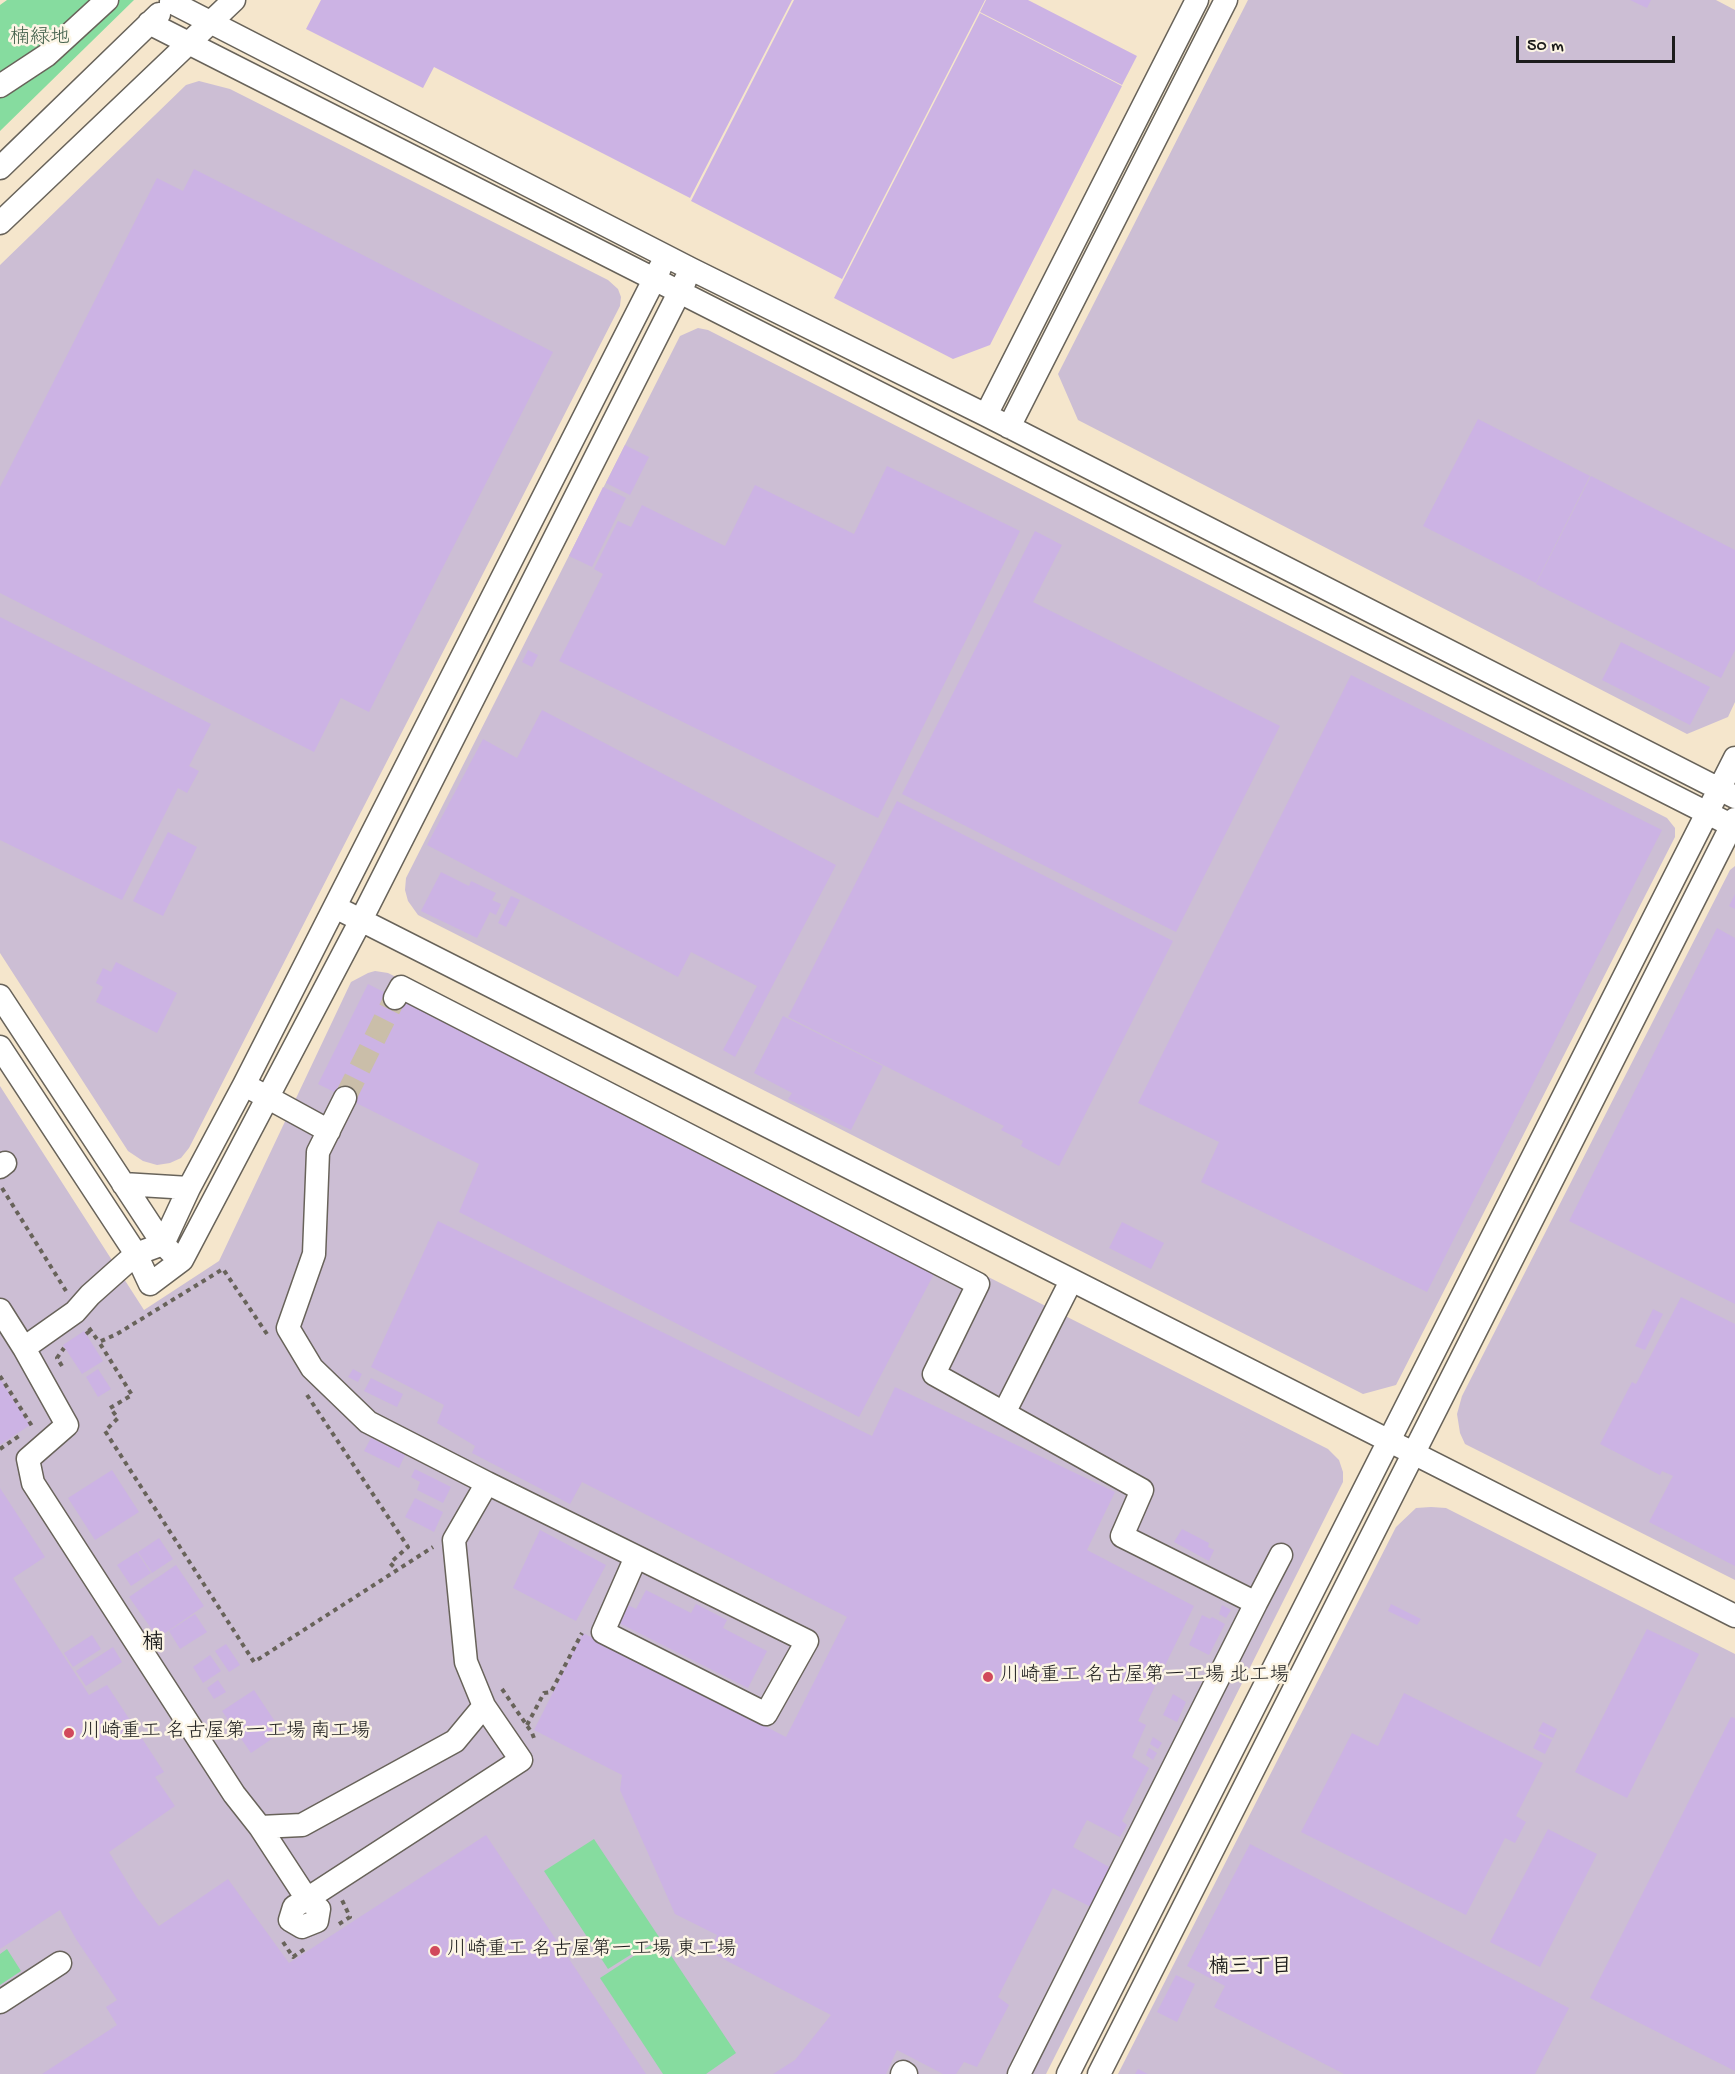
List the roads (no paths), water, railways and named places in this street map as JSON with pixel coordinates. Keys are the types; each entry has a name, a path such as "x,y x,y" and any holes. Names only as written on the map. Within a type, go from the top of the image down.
{"street":[{"path":"0,86 47,55 107,0"},
{"path":"0,223 234,0"},
{"path":"986,415 1197,0"},
{"path":"1009,427 1226,0"},
{"path":"0,168 172,1 691,269 986,415 1727,793"},
{"path":"149,23 1707,813 1734,824 1100,2074"},
{"path":"24,1348 75,1312 76,1308 136,1254 163,1244 189,1188 244,1085 666,256"},
{"path":"0,1047 136,1254 150,1284 182,1260 361,920 691,269"},
{"path":"1068,2074 1707,813 1727,793 1735,758"},
{"path":"335,907 1735,1616"},
{"path":"395,998 401,987 978,1284 934,1374 1142,1490 1122,1536 1256,1603"},
{"path":"0,996 163,1244 182,1260"},
{"path":"244,1085 329,1131"},
{"path":"345,1098 318,1152 314,1254 288,1328 312,1368 369,1422 807,1641 766,1714 603,1632 636,1557"},
{"path":"123,1184 189,1188"},
{"path":"1004,1413 1071,1281"},
{"path":"3,1320 24,1348 67,1425 28,1459 33,1483 234,1794 260,1827 307,1899 521,1760 484,1706 466,1662 454,1540 487,1483"},
{"path":"1019,2074 1281,1556"},
{"path":"260,1827 302,1825 455,1741 484,1706"},
{"path":"0,2002 60,1963"}],"tunnel":[{"path":"345,1098 395,998"}],"place":[{"name":"川崎重工 名古屋第一工場 北工場","path":"988,1677"},
{"name":"川崎重工 名古屋第一工場 南工場","path":"69,1733"},
{"name":"川崎重工 名古屋第一工場 東工場","path":"435,1951"}],"district":[{"name":"楠","path":"153,1645"},
{"name":"楠三丁目","path":"1250,1969"}],"park label":[{"name":"楠緑地","path":"40,39"}]}
